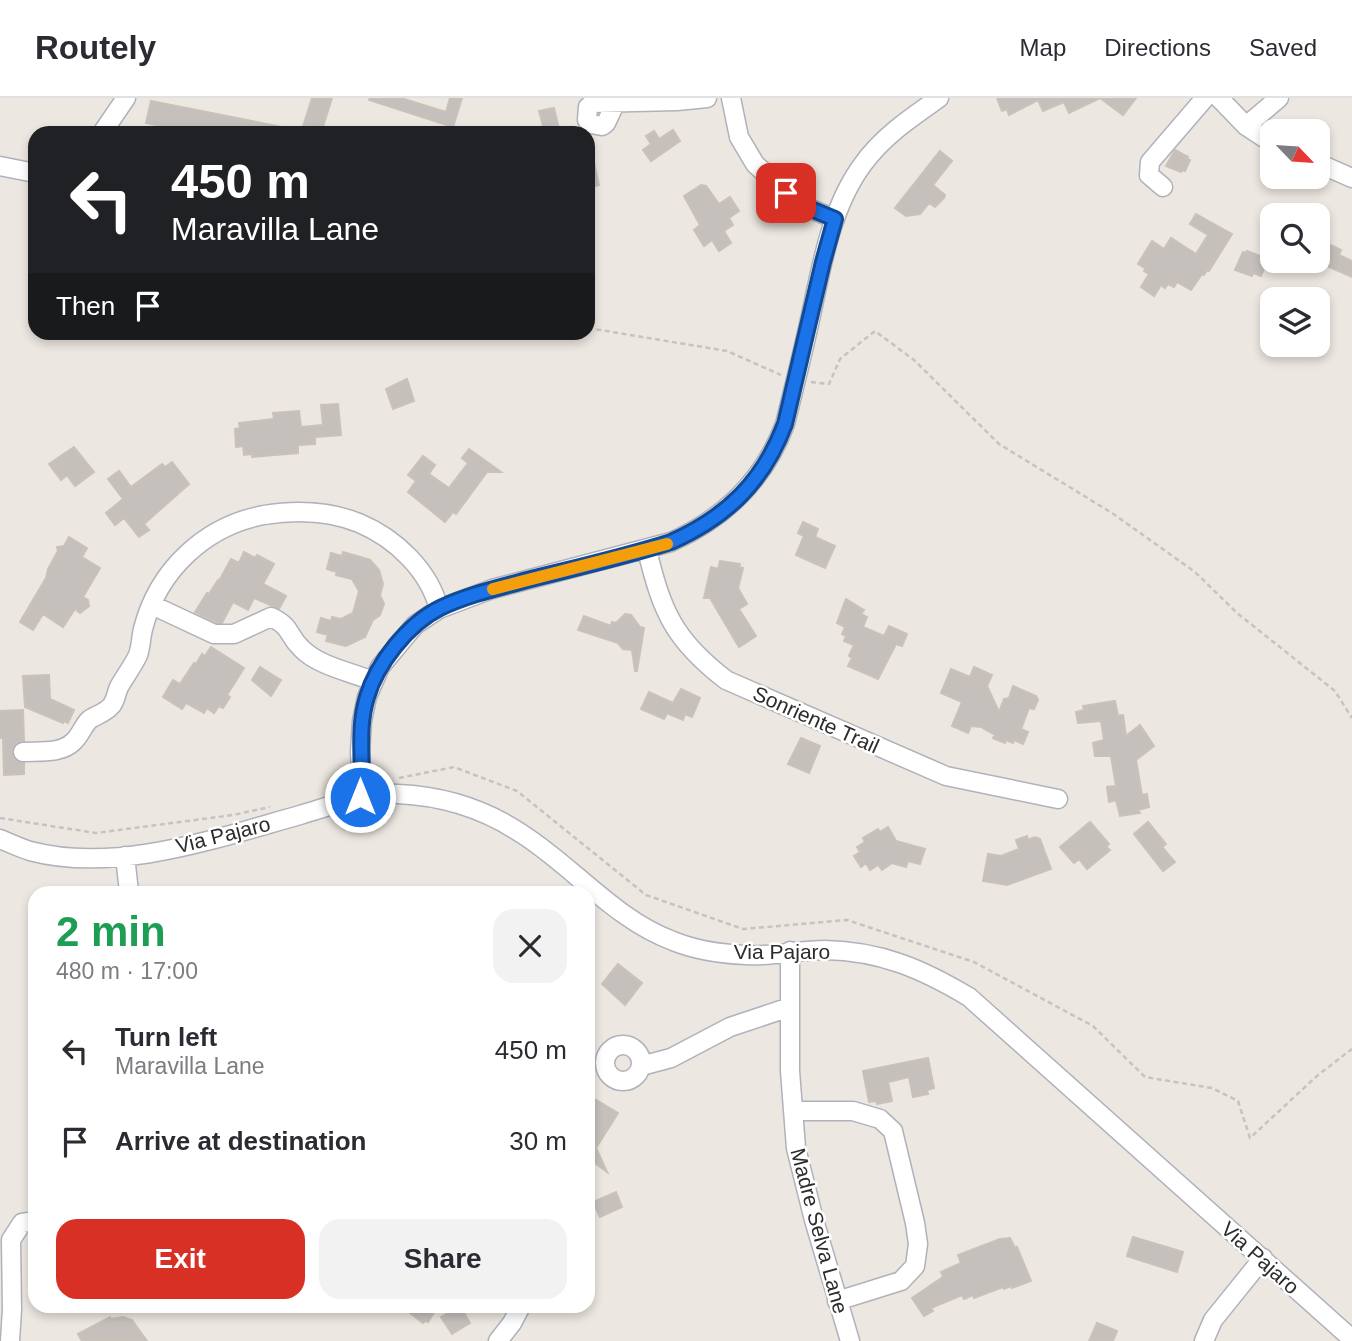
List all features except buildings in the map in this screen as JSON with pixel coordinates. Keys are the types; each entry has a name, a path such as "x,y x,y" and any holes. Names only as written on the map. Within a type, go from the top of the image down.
{"street":[{"path":"107,126 126,98"},
{"path":"614,104 707,98"},
{"path":"731,98 739,137 755,164 799,204 835,219"},
{"path":"360,797 362,721 367,696 380,667 415,625 439,608 492,589 647,550 696,531 737,499 758,477 776,447 796,381 835,219 853,179 877,147 903,123 939,98"},
{"path":"1163,187 1149,175 1150,162 1205,98"},
{"path":"1219,98 1246,126 1260,135"},
{"path":"1246,126 1276,99"},
{"path":"0,166 28,172"},
{"path":"1330,168 1352,178"},
{"path":"23,752 59,750 72,743 89,720 109,709 138,653 144,627 161,585 173,569 198,544 215,533 254,517 293,512 350,519 399,548 427,577 435,590 439,608"},
{"name":"Sonriente Trail","path":"647,550 666,614 699,660 726,680 946,776 1058,799"},
{"path":"152,605 214,634 234,634 271,617 285,623 302,649 323,662 373,681"},
{"name":"Via Pajaro","path":"0,839 29,851 54,855 125,856 203,842 360,797 395,793 457,803 490,815 523,834 588,886"},
{"path":"125,856 128,886"},
{"name":"Via Pajaro","path":"595,891 630,919 673,941 709,950 747,955 827,950 863,953 899,961 931,975 969,997 1352,1339"},
{"name":"Madre Selva Lane","path":"790,951 796,1148 836,1301 850,1341"},
{"path":"641,1066 671,1058 730,1027 790,1007"},
{"path":"793,1111 853,1111 880,1119 893,1131 912,1210 918,1244 915,1266 901,1282 836,1301"},
{"path":"10,1341 11,1240 22,1223 28,1222"},
{"path":"1205,1341 1213,1320 1263,1258"},
{"path":"498,1341 516,1313"}],"path":[{"path":"595,329 727,351 796,381 829,384 840,359 875,331 915,360 999,444 1112,513 1195,572 1237,613 1335,691 1352,718"},
{"path":"397,779 454,767 517,791 646,895 743,929 847,920 974,962 1093,1026 1145,1077 1212,1088 1238,1101 1250,1139 1318,1075 1352,1049"},
{"path":"0,818 96,833 233,815 272,806"}],"slow traffic":[{"path":"493,589 667,544"}],"route":[{"path":"360,797 362,721 367,696 380,667 415,625 439,608 492,589 671,542 718,517 758,477 776,447 785,424 835,219 799,204 786,193"}]}
